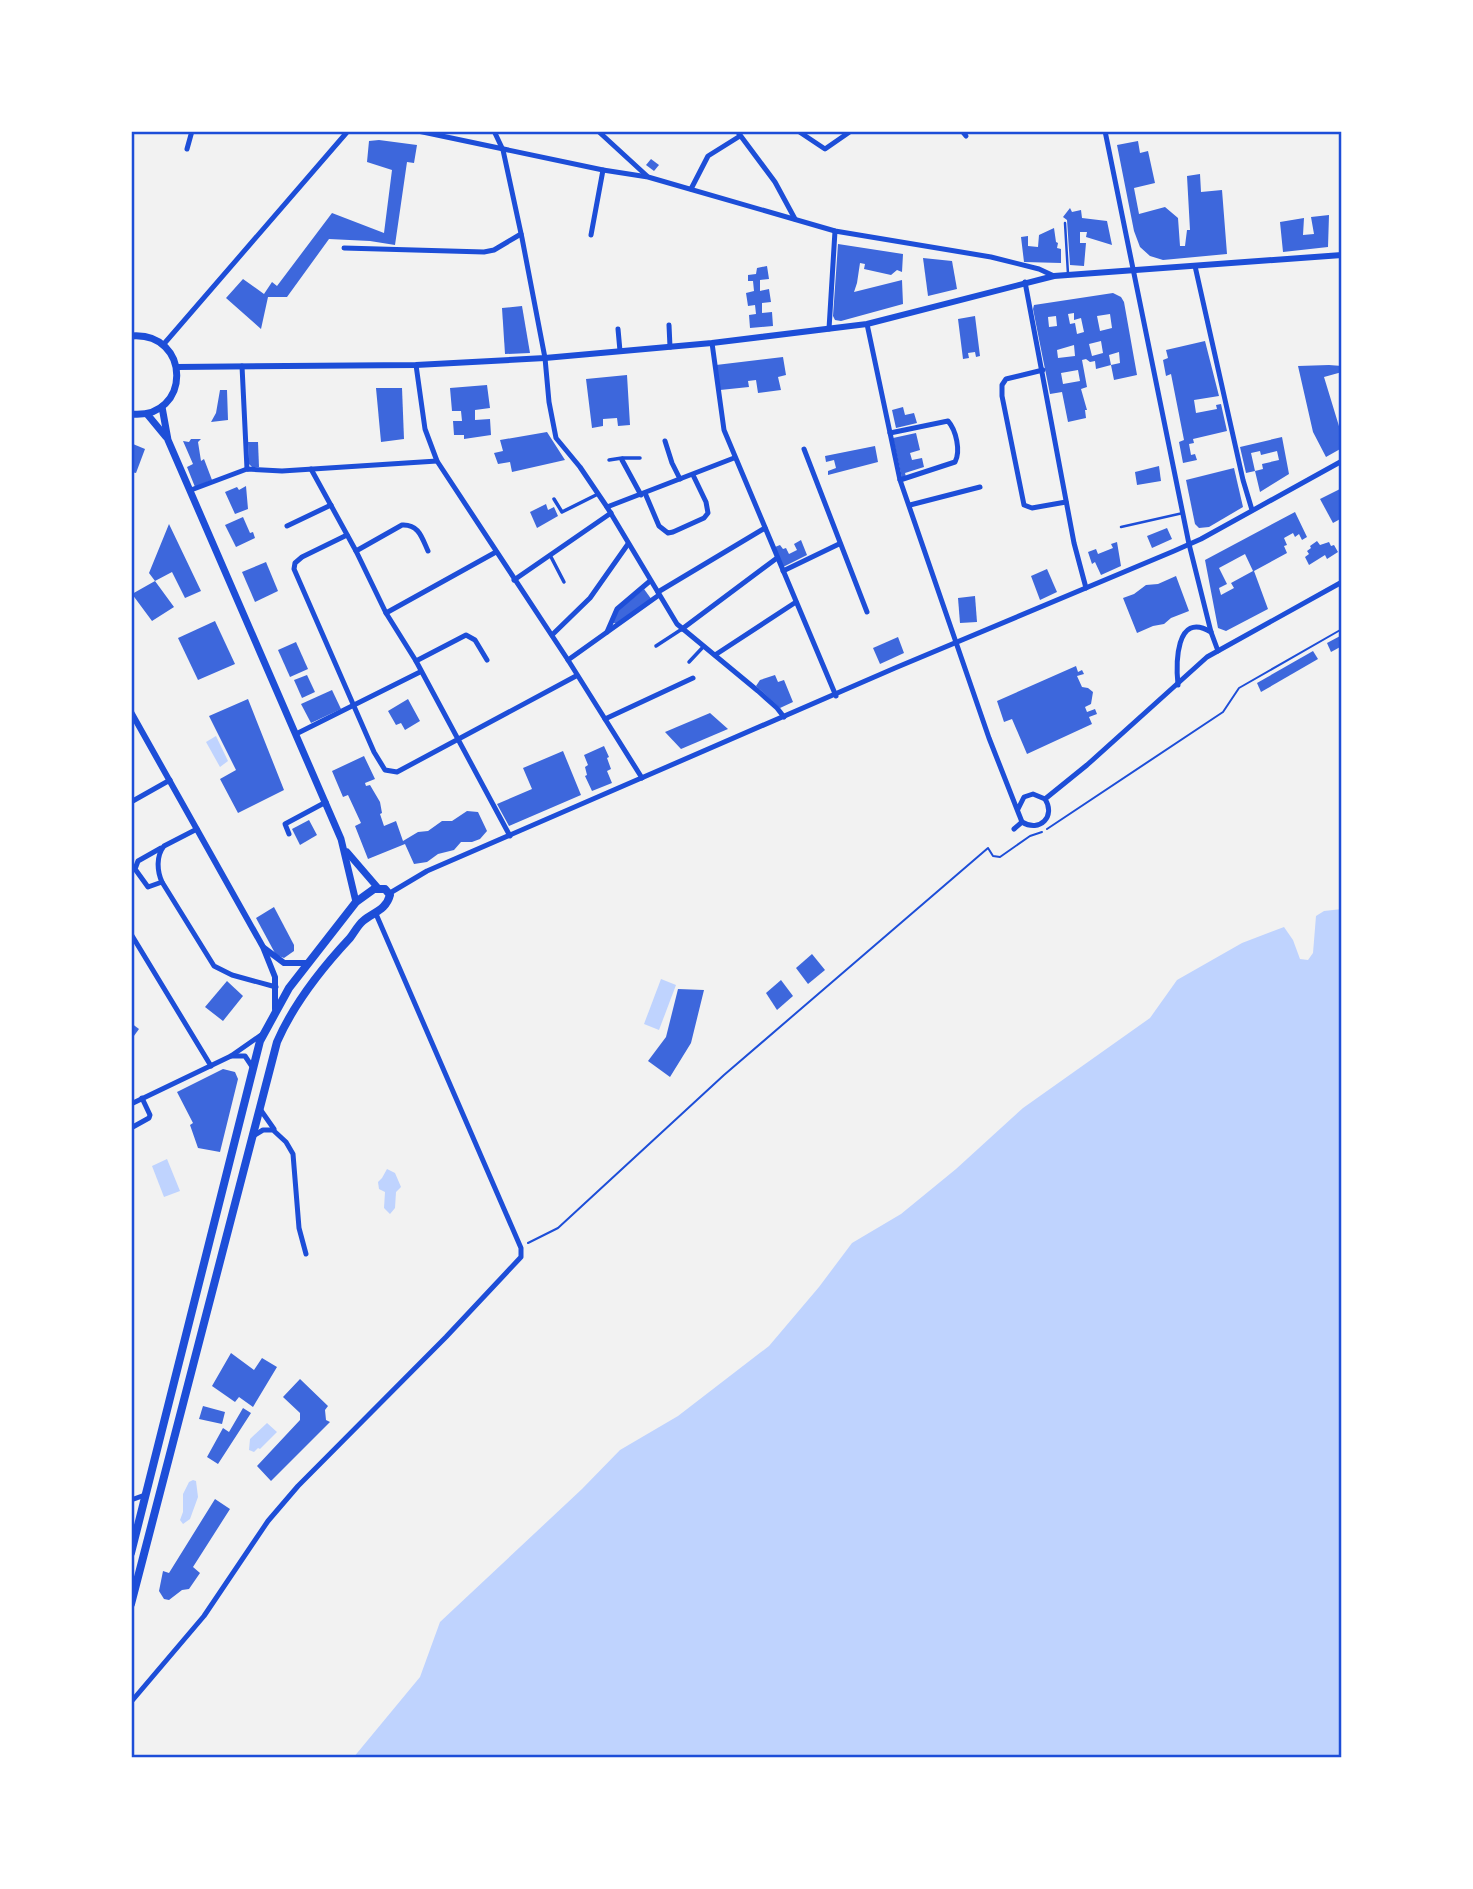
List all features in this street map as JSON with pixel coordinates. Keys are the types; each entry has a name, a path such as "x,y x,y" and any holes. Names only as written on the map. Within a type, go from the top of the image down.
{"highway":[{"path":"131,1553 264,1033 275,1009 354,905 366,893 378,888 385,889 390,893 386,904 376,914 364,920 298,1001 284,1027 272,1060 131,1604"},
{"path":"354,905 350,915 353,919 364,920"}],"main road":[{"path":"131,336 151,337 163,345 171,353 177,367 175,389 162,407 147,414 131,414"},
{"path":"162,407 168,440"},
{"path":"147,414 168,440 326,802 345,850 354,905"},
{"path":"345,850 378,888"}],"street":[{"path":"187,149 192,131"},
{"path":"163,345 348,131"},
{"path":"418,131 603,170 649,177 835,231 991,257 1039,269 1054,276"},
{"path":"494,131 503,150 522,234 545,359 556,438 609,510 650,581 682,629 764,696 784,717"},
{"path":"598,131 649,177"},
{"path":"798,131 825,149 851,131"},
{"path":"1105,131 1189,544 1218,651"},
{"path":"691,189 708,156 738,134 776,184 795,219"},
{"path":"591,234 603,170"},
{"path":"661,190 664,182"},
{"path":"830,329 835,231"},
{"path":"344,248 484,253 522,234"},
{"path":"177,367 416,365 545,359 712,343 867,324 928,310 1025,282 1068,274 1342,255"},
{"path":"1195,267 1252,510"},
{"path":"1025,282 1066,502 1086,588"},
{"path":"867,324 900,480 989,738 1023,822 1038,826 1047,819 1050,809 1045,799 1033,794 1024,797 1018,809"},
{"path":"669,325 670,347"},
{"path":"618,329 620,351"},
{"path":"712,343 721,418 734,458 836,695"},
{"path":"416,365 425,429 437,461 642,778"},
{"path":"242,366 247,469"},
{"path":"1043,370 1006,379 1002,385 1003,405 1024,505 1032,509 1066,502"},
{"path":"890,433 948,421 958,451 955,462 900,480"},
{"path":"665,441 680,479"},
{"path":"804,449 867,612"},
{"path":"609,460 640,458"},
{"path":"514,580 609,510 734,458"},
{"path":"622,459 659,526 668,533 704,518 708,513 706,502 693,475"},
{"path":"191,490 247,469 311,469 437,461"},
{"path":"390,893 427,872 642,778 1189,544 1342,461"},
{"path":"311,469 386,613 416,661 510,836"},
{"path":"910,505 980,486"},
{"path":"554,499 562,512 598,494"},
{"path":"287,526 331,505"},
{"path":"356,551 402,525 416,529 428,551"},
{"path":"568,660 658,594 765,528"},
{"path":"346,536 302,557 295,563 294,569 380,764 391,773 576,676"},
{"path":"552,635 590,598 628,544"},
{"path":"783,570 839,544"},
{"path":"386,613 496,552"},
{"path":"550,555 564,582"},
{"path":"656,646 777,558"},
{"path":"607,632 617,609 650,581"},
{"path":"1045,799 1207,657 1342,582"},
{"path":"715,655 796,602"},
{"path":"1178,685 1176,664 1182,638 1194,628 1200,627 1211,632"},
{"path":"416,661 466,635 475,640 487,660"},
{"path":"689,662 704,646"},
{"path":"296,734 420,672"},
{"path":"605,719 693,678"},
{"path":"131,712 263,947 275,977 275,1009"},
{"path":"131,802 170,779"},
{"path":"1009,787 1024,797"},
{"path":"285,824 326,802"},
{"path":"280,815 289,834"},
{"path":"1014,829 1023,822"},
{"path":"162,882 148,887 135,869 138,861 197,829"},
{"path":"164,846 159,855 159,876 214,965 232,975 276,987"},
{"path":"131,1703 204,1616 280,1507 324,1457 521,1257 521,1248 376,914"},
{"path":"131,934 211,1066"},
{"path":"263,947 284,963 308,963"},
{"path":"131,1104 231,1056 264,1033"},
{"path":"231,1056 245,1056 253,1068"},
{"path":"131,1128 149,1118 142,1098"},
{"path":"260,1109 265,1119 290,1147 295,1162 299,1228 306,1254"},
{"path":"253,1136 263,1130 278,1133"},
{"path":"131,1500 147,1495"}],"lane":[{"path":"1065,223 1068,274"},
{"path":"1121,527 1183,513"}],"path":[{"path":"521,1248 531,1239 558,1228 724,1075 988,848 993,856 1000,856 1030,836 1046,830 1223,712 1239,688 1342,629"}],"water":[{"path":"216,736 228,761 220,767 206,742"},
{"path":"1342,909 1342,1758 353,1758 420,1677 440,1622 620,1450 678,1416 769,1346 852,1243 901,1214 956,1169 1023,1108 1150,1018 1177,980 1242,943 1284,927 1293,940 1300,959 1308,960 1313,953 1316,916 1324,911"},
{"path":"661,979 676,985 659,1030 644,1024"},
{"path":"167,1159 180,1191 164,1197 152,1166"},
{"path":"387,1169 395,1173 401,1187 396,1192 395,1208 390,1214 384,1208 385,1192 379,1189 378,1182"},
{"path":"267,1423 277,1432 260,1449 254,1452 249,1450 250,1439"},
{"path":"193,1480 196,1481 198,1497 190,1519 183,1524 180,1520 183,1494"}],"building":[{"path":"369,141 417,145 414,163 407,162 395,245 329,239 287,297 268,297 261,329 226,298 243,279 264,294 272,282 277,286 332,213 384,233 392,170 367,162"},
{"path":"1138,141 1140,153 1148,151 1155,183 1134,188 1139,214 1165,207 1178,218 1180,246 1185,246 1187,230 1190,230 1187,176 1200,174 1201,192 1222,190 1227,254 1163,260 1150,256 1140,247 1134,231 1117,145"},
{"path":"651,159 659,165 654,171 646,165"},
{"path":"1070,208 1072,212 1081,210 1082,218 1107,221 1112,245 1086,237 1087,232 1080,232 1080,243 1086,243 1084,266 1070,265 1067,220 1063,217"},
{"path":"1329,215 1328,247 1283,252 1280,222 1304,218 1303,235 1314,234 1311,217"},
{"path":"1054,228 1057,248 1061,249 1061,263 1024,262 1021,237 1028,236 1028,246 1038,247 1039,235"},
{"path":"838,244 903,254 902,272 897,270 891,275 864,269 865,264 860,263 854,292 902,280 903,304 841,321 835,320 833,316"},
{"path":"923,258 952,261 957,289 928,296"},
{"path":"767,266 769,279 760,280 760,291 769,289 771,302 762,303 762,313 772,312 773,326 750,328 749,315 756,314 755,305 748,306 746,293 754,291 753,281 748,281 748,275 756,274 757,268"},
{"path":"1113,293 1121,297 1137,375 1114,380 1111,365 1096,369 1095,361 1082,360 1087,387 1081,389 1087,410 1086,418 1068,422 1062,392 1050,394 1034,305","holes":["1074,313 1074,320 1081,318 1084,332 1077,334 1075,323 1070,324 1068,314","1110,314 1112,328 1100,331 1097,316","1056,316 1057,326 1049,327 1048,317","1101,341 1103,353 1092,356 1089,344","1074,345 1075,356 1058,358 1057,350","1119,352 1120,363 1111,365 1109,355","1078,370 1080,381 1063,384 1061,373"]},
{"path":"522,306 530,353 505,354 502,308"},
{"path":"975,316 980,356 976,357 975,352 968,353 969,358 963,359 958,319"},
{"path":"1205,341 1219,396 1194,400 1196,413 1217,409 1216,405 1221,404 1227,431 1193,439 1194,443 1189,444 1191,455 1195,454 1197,460 1183,463 1179,442 1184,440 1171,374 1166,376 1163,360 1168,358 1166,350"},
{"path":"783,357 786,375 778,377 781,390 758,393 756,380 748,381 749,387 720,390 716,365"},
{"path":"1298,366 1342,366 1342,372 1324,377 1342,436 1342,448 1326,457 1313,432"},
{"path":"627,375 630,425 618,426 617,418 603,419 603,426 592,428 586,379"},
{"path":"487,385 490,408 475,410 475,420 490,419 491,435 464,439 464,435 454,435 453,421 462,421 461,411 452,411 450,388"},
{"path":"376,388 402,388 404,439 381,442"},
{"path":"220,390 227,390 228,420 211,422 216,413"},
{"path":"903,407 905,415 914,413 917,423 896,428 892,410"},
{"path":"547,432 565,460 512,472 510,462 498,464 494,453 503,451 500,440"},
{"path":"916,433 920,450 910,453 912,460 922,458 924,467 905,473 906,477 902,478 893,438"},
{"path":"1282,437 1289,474 1260,492 1255,471 1246,473 1240,447","holes":["1260,451 1261,455 1277,451 1279,460 1262,464 1263,469 1255,471 1251,453"]},
{"path":"191,439 201,439 198,442 201,461 204,459 212,480 195,487 187,467 193,464 183,441 189,442"},
{"path":"248,442 258,442 259,467 249,464"},
{"path":"133,444 145,449 136,473 131,472"},
{"path":"875,446 878,462 828,475 828,471 836,468 834,460 826,462 825,456"},
{"path":"1159,466 1161,481 1137,485 1135,472"},
{"path":"1234,468 1243,507 1209,527 1199,528 1195,524 1186,480"},
{"path":"246,486 248,509 235,514 225,492"},
{"path":"1342,488 1342,518 1333,523 1320,499"},
{"path":"546,504 548,510 554,507 558,516 537,528 530,512"},
{"path":"1295,512 1307,537 1302,540 1299,534 1295,537 1293,533 1284,538 1287,553 1254,571 1268,609 1226,631 1218,628 1205,560","holes":["1245,554 1253,571 1231,583 1234,588 1221,595 1219,588 1227,584 1219,568"]},
{"path":"243,517 255,538 236,547 225,525"},
{"path":"169,524 201,591 185,598 172,572 155,581 149,573"},
{"path":"1167,528 1172,539 1152,548 1147,536"},
{"path":"801,540 807,555 783,567 775,547 780,545 783,549 786,548 789,554 797,550 794,544"},
{"path":"1317,541 1320,545 1329,542 1338,552 1327,559 1325,555 1309,565 1305,557 1309,554 1307,551"},
{"path":"1117,542 1121,566 1101,575 1095,562 1092,564 1088,552 1096,549 1098,554 1113,548 1111,544"},
{"path":"266,562 278,591 255,602 242,572"},
{"path":"1047,569 1057,592 1040,600 1031,576"},
{"path":"1176,576 1189,611 1164,624 1137,633 1123,598 1146,585 1158,584"},
{"path":"155,581 174,607 152,621 132,594"},
{"path":"644,589 652,600 620,623 613,623 616,612"},
{"path":"975,596 977,622 960,623 958,598"},
{"path":"215,621 235,664 198,680 178,638"},
{"path":"1342,635 1342,646 1331,652 1327,643"},
{"path":"898,637 904,653 880,664 873,648"},
{"path":"296,642 308,669 290,677 278,650"},
{"path":"1313,651 1318,659 1261,692 1257,683"},
{"path":"1076,666 1078,672 1082,670 1084,674 1077,676 1082,687 1093,692 1091,704 1085,707 1087,712 1095,709 1097,714 1089,717 1092,724 1027,754 1012,719 1004,722 997,701"},
{"path":"307,675 315,692 302,698 294,680"},
{"path":"775,675 778,682 784,680 793,702 780,708 756,686 760,680"},
{"path":"332,690 341,709 311,723 301,704"},
{"path":"248,699 284,790 238,813 220,779 236,770 209,716"},
{"path":"408,699 420,721 405,730 401,723 396,725 388,711"},
{"path":"710,713 728,729 681,749 665,732"},
{"path":"604,746 609,757 607,758 611,769 607,771 612,783 592,791 585,776 585,767 588,765 584,755"},
{"path":"563,751 581,795 509,826 497,804 532,789 523,768"},
{"path":"364,756 375,779 365,783 366,786 370,785 380,802 384,826 396,821 403,841 418,832 428,831 442,821 452,821 467,811 478,812 487,831 480,839 461,842 454,850 438,854 427,862 414,864 405,844 368,859 355,826 361,823 348,795 343,797 332,771"},
{"path":"309,820 317,835 300,845 292,829"},
{"path":"274,907 294,945 294,951 284,958 276,955 256,918"},
{"path":"812,954 825,970 808,984 796,968"},
{"path":"781,980 793,996 777,1010 766,993"},
{"path":"227,981 243,996 223,1021 205,1007"},
{"path":"678,989 704,990 691,1043 670,1077 648,1061 666,1037"},
{"path":"131,1023 139,1029 131,1040"},
{"path":"223,1069 235,1072 238,1079 220,1152 198,1148 190,1125 193,1123 177,1092"},
{"path":"231,1353 254,1370 262,1358 277,1367 253,1407 239,1397 235,1402 212,1386"},
{"path":"300,1379 328,1406 325,1410 326,1420 330,1422 271,1481 257,1466 300,1420 300,1413 283,1397"},
{"path":"203,1406 225,1412 222,1424 199,1419"},
{"path":"243,1408 251,1413 218,1464 207,1457 223,1428 229,1432"},
{"path":"215,1499 230,1509 193,1567 200,1573 189,1589 182,1590 169,1600 164,1599 159,1591 163,1571 169,1573"}]}
